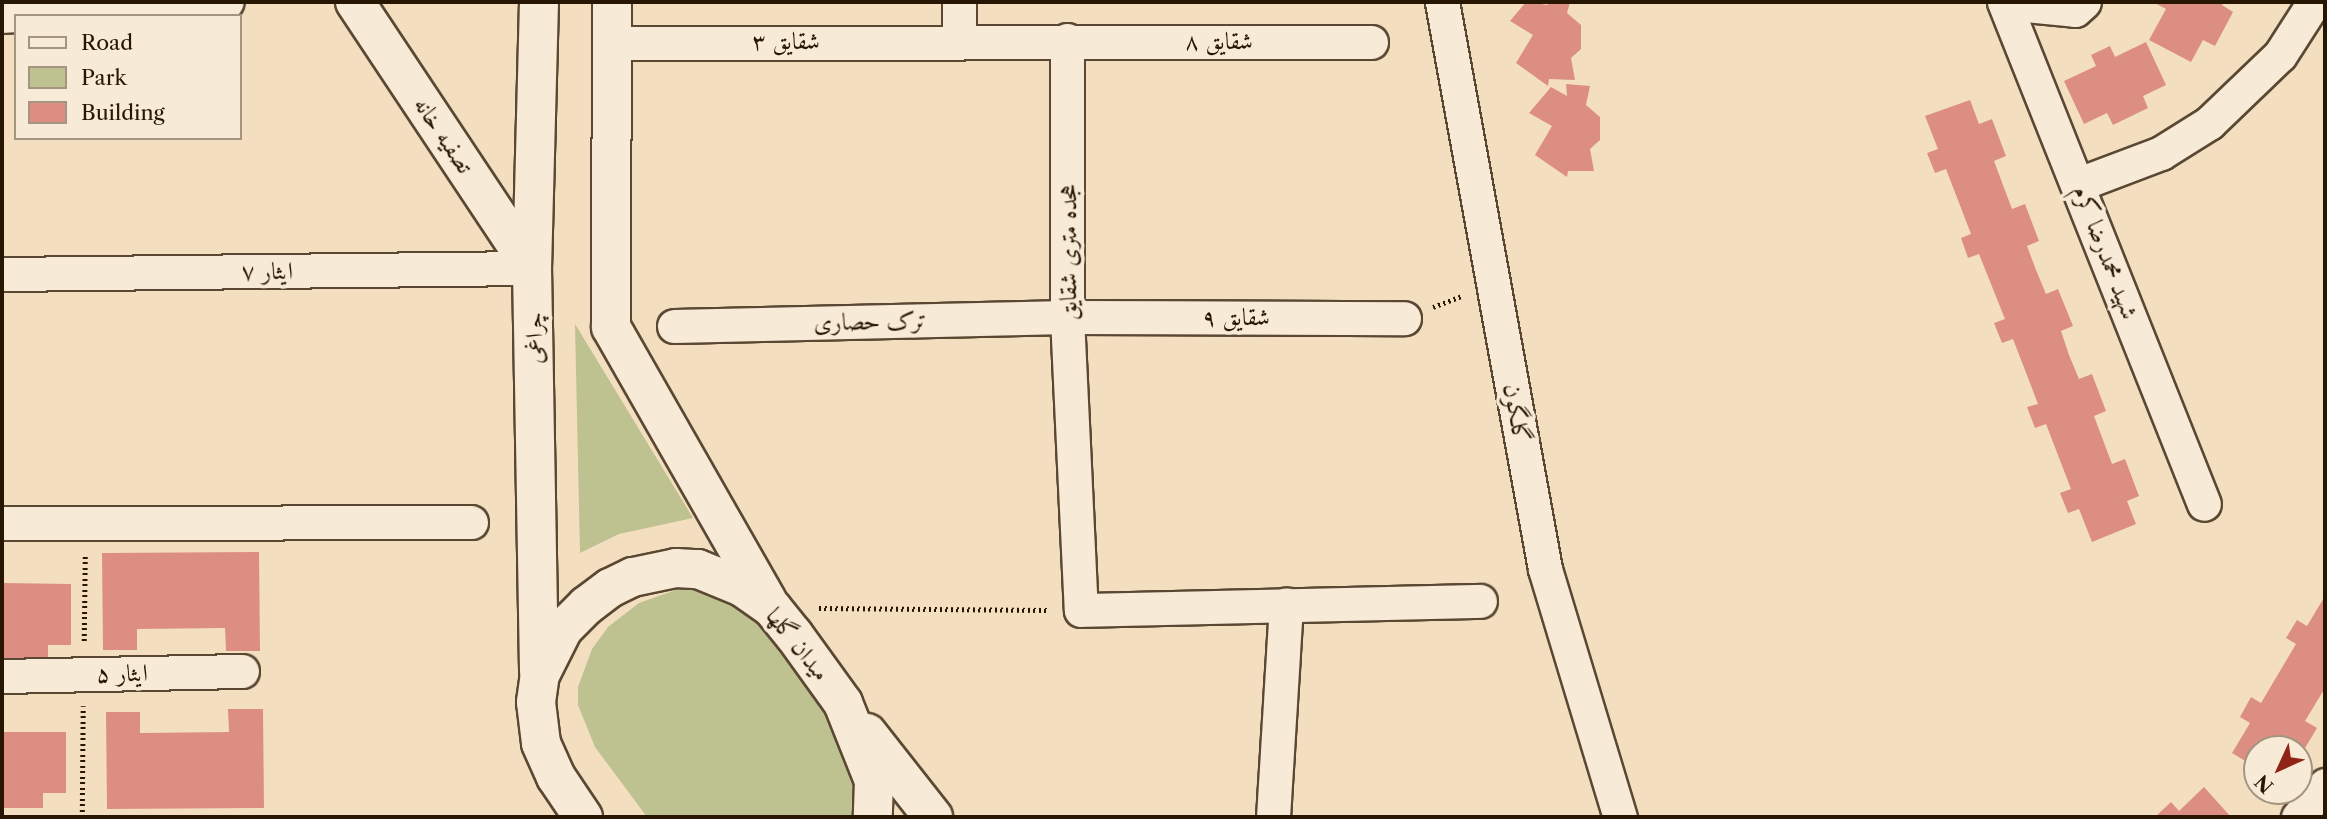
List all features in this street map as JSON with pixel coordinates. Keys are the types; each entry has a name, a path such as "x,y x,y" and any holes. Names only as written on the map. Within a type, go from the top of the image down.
{"street":[{"path":"34,14 227,2"},
{"name":"تصفیه خانه","path":"355,2 532,268"},
{"name":"چراغی","path":"539,2 532,268 540,675"},
{"path":"612,2 611,327 772,607"},
{"path":"959,2 959,40 1067,40"},
{"name":"گلگون","path":"1443,2 1545,569 1620,817"},
{"path":"2005,2 2075,10 2084,2"},
{"name":"شهید محمدرضا کرم","path":"2005,2 2204,504"},
{"path":"2079,184 2161,153 2209,124 2280,55 2314,2"},
{"name":"شقایق ۳","path":"613,43 959,40"},
{"name":"شقایق ۸","path":"1067,40 1371,42"},
{"name":"هجده متری شقایق","path":"1067,40 1067,317 1081,610"},
{"name":"ایثار ۷","path":"2,275 532,268"},
{"name":"شقایق ۹","path":"1067,317 1404,318"},
{"name":"ترک حصاری","path":"674,326 1067,317"},
{"path":"2,523 471,522"},
{"name":"میدان گلها","path":"569,811 541,743 536,702 540,675 564,629 586,606 610,588 652,572 698,569 720,575 772,607 843,703 874,781 873,817"},
{"path":"1081,610 1480,601"},
{"path":"1273,817 1286,604"},
{"name":"ایثار ۵","path":"2,676 242,671"},
{"path":"843,703 933,817"},
{"path":"2298,817 2325,785"}],"path":[{"path":"1404,318 1494,283"},
{"path":"772,607 1081,610"}],"green space":[{"path":"575,324 693,518 619,534 580,553"},
{"path":"687,586 729,592 793,652 856,757 856,805 851,817 647,817 595,747 578,705 578,687 592,649 608,627 639,603"}],"building":[{"path":"1526,2 1548,5 1547,2 1570,2 1567,13 1581,25 1581,49 1571,58 1575,80 1549,79 1548,86 1516,63 1533,35 1510,21"},
{"path":"2153,2 2224,2 2222,5 2233,12 2215,46 2203,40 2191,62 2149,40 2166,9"},
{"path":"2146,42 2166,85 2143,96 2148,108 2113,125 2107,113 2084,124 2064,81 2096,66 2091,55 2110,46 2115,57"},
{"path":"1566,84 1590,86 1586,105 1600,117 1600,140 1590,149 1594,171 1568,171 1567,177 1535,155 1552,126 1529,113 1551,87 1567,96"},
{"path":"1970,100 1979,124 1992,119 2006,156 1994,161 2012,209 2025,204 2039,241 2027,246 2036,270 2046,294 2058,289 2073,326 2061,331 2069,355 2079,379 2092,374 2106,411 2094,416 2112,464 2125,459 2139,496 2127,501 2136,524 2092,542 2079,509 2068,513 2060,493 2071,489 2046,424 2035,428 2027,407 2038,404 2013,339 2002,343 1994,323 2005,319 1979,254 1968,258 1961,238 1971,234 1946,169 1935,173 1927,153 1938,149 1925,116"},
{"path":"259,552 260,651 226,651 225,628 137,629 137,650 103,650 102,553"},
{"path":"2,583 71,584 71,645 48,645 48,660 2,659"},
{"path":"2325,596 2325,688 2305,721 2317,728 2313,735 2243,735 2243,760 2232,753 2250,723 2240,717 2251,697 2261,703 2296,644 2286,638 2297,620 2307,626"},
{"path":"228,709 263,709 264,808 107,809 106,712 140,712 140,733 229,732"},
{"path":"2,732 66,732 66,793 43,793 43,808 2,808"},
{"path":"2204,787 2231,817 2155,817 2171,802 2179,811"}]}
